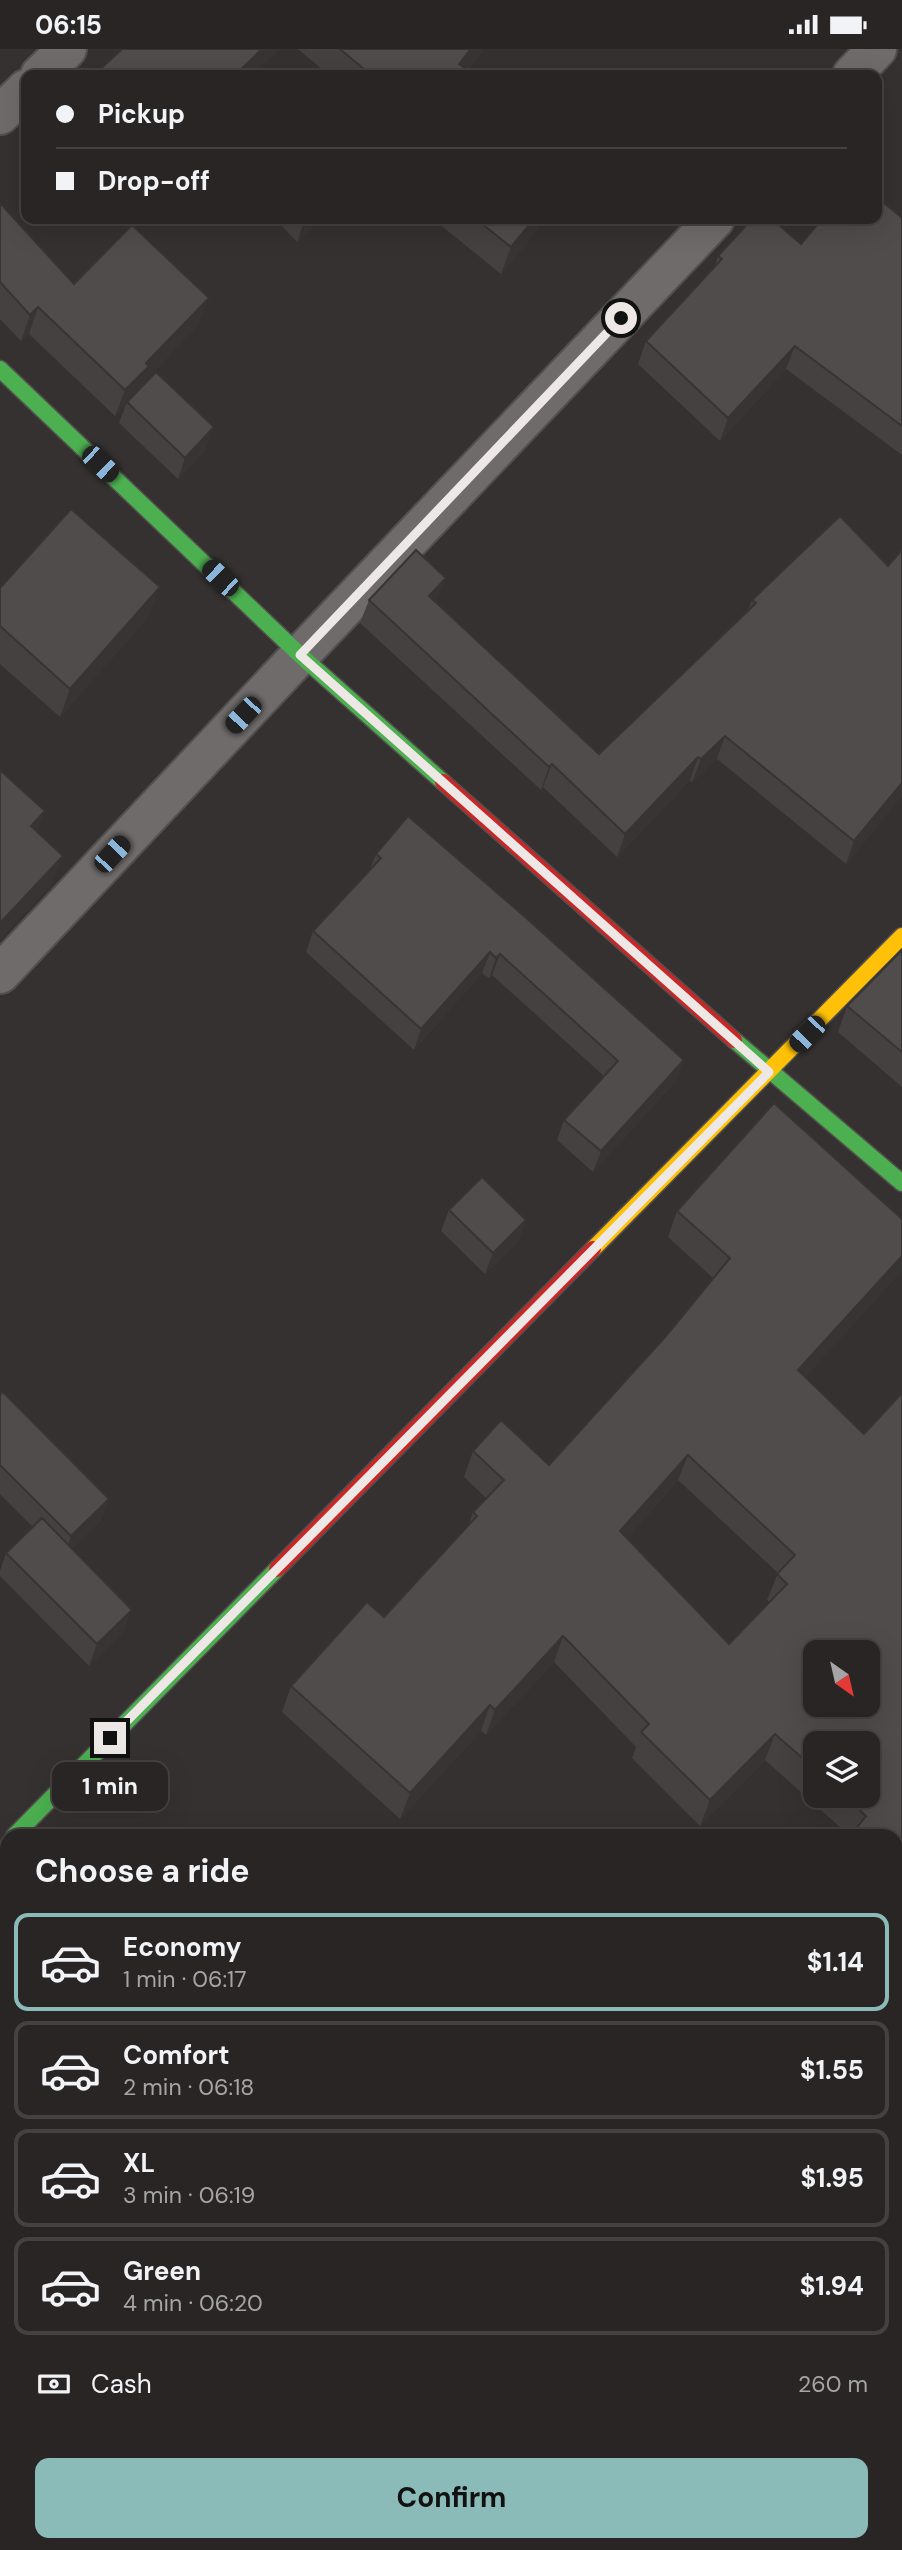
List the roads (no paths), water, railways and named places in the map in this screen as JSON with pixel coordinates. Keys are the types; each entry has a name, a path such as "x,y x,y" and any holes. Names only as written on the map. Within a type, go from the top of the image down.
{"street":[{"path":"45,70 67,49"},
{"path":"857,70 877,49"},
{"path":"0,115 21,94"},
{"path":"0,974 710,224"},
{"path":"0,369 300,655 769,1072 902,1183"},
{"path":"20,1829 902,936"}]}
